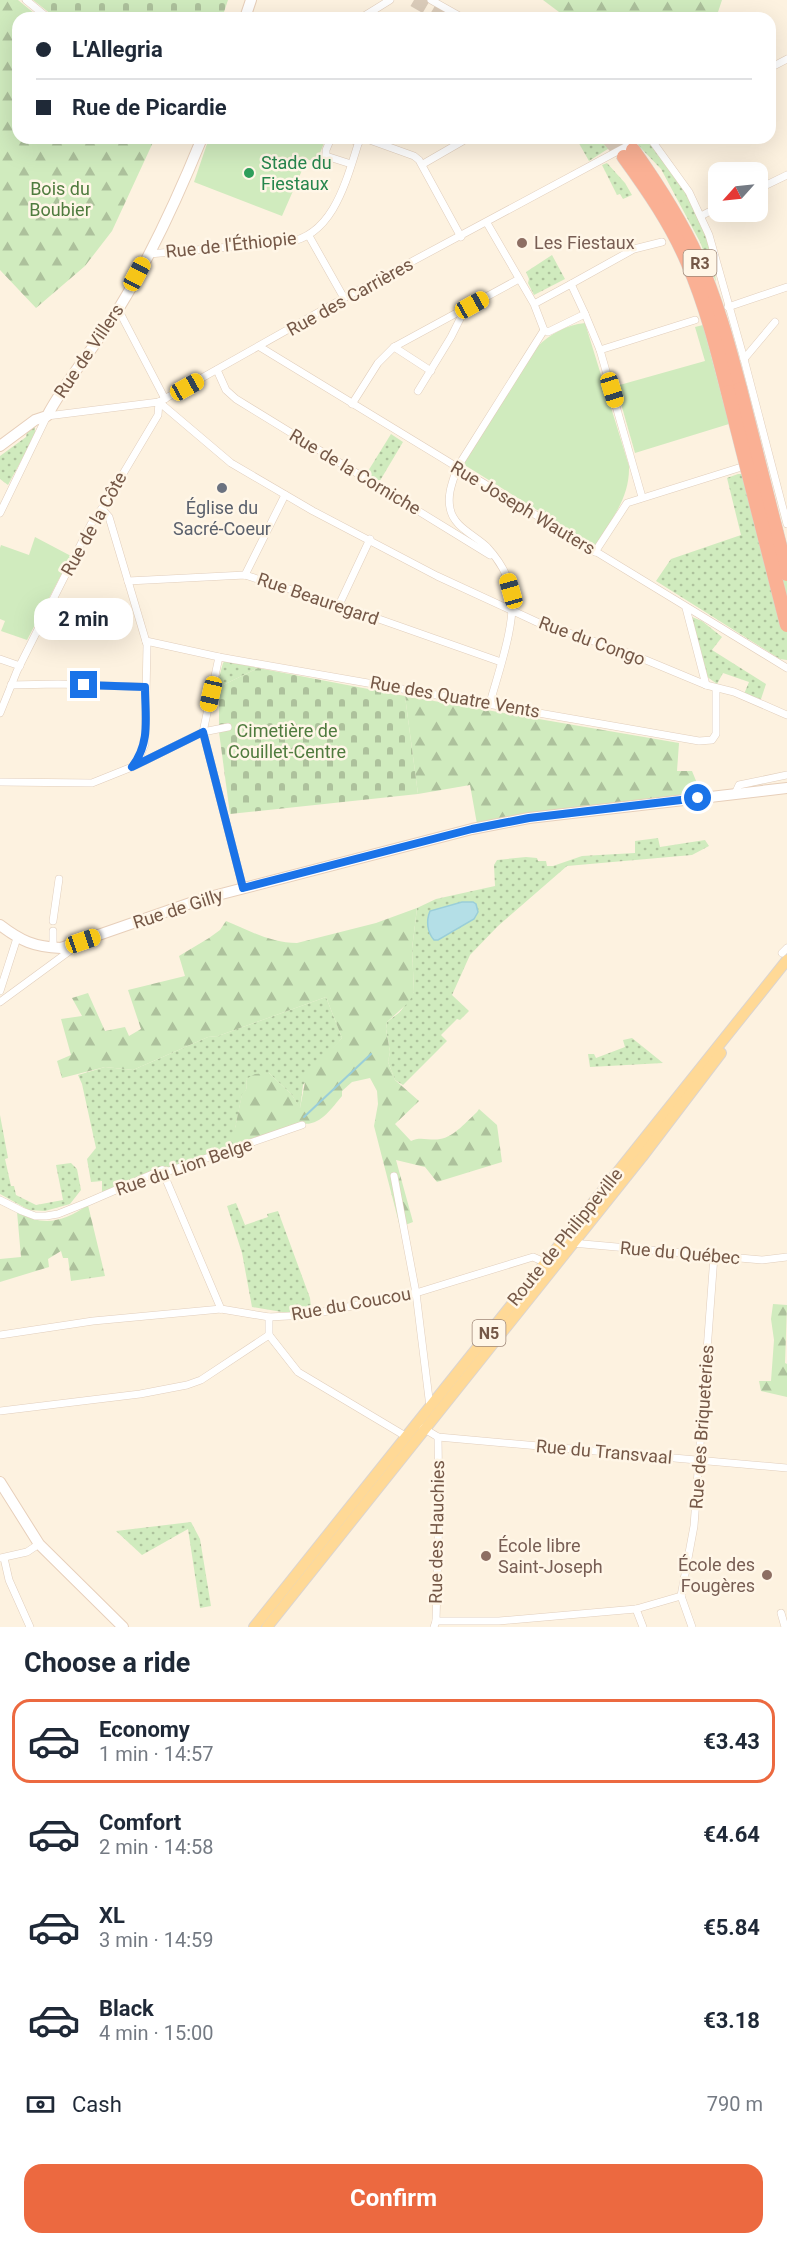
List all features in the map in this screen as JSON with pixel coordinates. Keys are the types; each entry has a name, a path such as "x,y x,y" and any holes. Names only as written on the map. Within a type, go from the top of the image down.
{"highway":[{"name":"R3","path":"628,153 688,262 734,390 787,574"},
{"name":"R3","path":"734,390 787,625"}],"main road":[{"name":"Rue de Villers","path":"0,446 34,420 47,416 58,395 118,309 171,213 198,144"},
{"name":"Rue de Gilly","path":"0,925 24,942 61,948 202,899 472,829 517,820 787,788"},
{"path":"766,791 787,798"},
{"name":"Route de Philippeville","path":"568,1242 786,953"},
{"name":"Route de Philippeville","path":"420,1426 430,1407 642,1157 787,968"},
{"name":"Route de Philippeville","path":"254,1627 420,1426 549,1264"},
{"name":"Route de Philippeville","path":"267,1627 409,1439"},
{"path":"0,1482 39,1544 123,1627"}],"street":[{"path":"26,0 41,12"},
{"path":"371,12 390,0"},
{"path":"431,0 452,12"},
{"path":"328,144 326,156 351,164"},
{"name":"Rue de l'Éthiopie","path":"149,254 288,242 309,236 323,224 337,202 359,144"},
{"path":"374,144 414,156 423,164 461,237"},
{"path":"423,164 458,144"},
{"name":"Rue des Carrières","path":"47,416 162,400 345,298 631,144"},
{"path":"654,144 681,180 709,235 787,524"},
{"path":"768,184 787,175"},
{"path":"701,216 708,212"},
{"path":"487,223 534,304 544,330 457,468 449,492 450,511 460,526 486,546 502,566 511,591 513,611 490,703"},
{"path":"309,236 345,298"},
{"path":"534,304 634,249 662,242"},
{"path":"352,404 384,355 394,347 519,279"},
{"path":"571,284 600,350 642,497"},
{"path":"729,308 787,287"},
{"path":"118,309 162,400"},
{"path":"418,391 465,309"},
{"path":"544,330 548,332 585,314"},
{"path":"600,350 695,320"},
{"path":"744,359 775,322"},
{"name":"Rue Joseph Wauters","path":"260,347 787,668"},
{"path":"394,347 431,370"},
{"name":"Rue de la Corniche","path":"217,370 226,390 236,399 488,553 502,566"},
{"name":"Rue du Congo","path":"162,400 231,463 285,495 437,576 539,623 629,653 705,685 734,692 787,715"},
{"name":"Rue de la Côte","path":"0,713 20,666 91,524 158,415 162,400"},
{"path":"0,513 47,416"},
{"path":"595,552 627,503 770,458"},
{"path":"245,575 285,495"},
{"path":"102,509 109,517 146,641 145,744 132,767"},
{"path":"339,605 370,539"},
{"name":"Rue Beauregard","path":"128,581 245,575 339,605 501,662"},
{"path":"686,608 705,685"},
{"name":"Rue des Quatre Vents","path":"146,641 219,657 699,741 712,740 716,734 716,688"},
{"path":"219,657 203,732 243,888"},
{"path":"0,658 20,666"},
{"path":"11,685 145,687"},
{"path":"0,782 92,783 132,767 203,732 228,727"},
{"path":"735,794 739,785 787,775"},
{"path":"53,921 59,879"},
{"path":"53,931 53,948"},
{"path":"0,991 17,938"},
{"path":"0,1002 83,941"},
{"name":"Rue du Lion Belge","path":"0,1200 35,1216 46,1216 88,1202 162,1170 169,1172 302,1125"},
{"path":"162,1170 222,1309"},
{"path":"394,1176 416,1293 430,1407"},
{"name":"Rue du Québec","path":"568,1242 762,1260 787,1257"},
{"name":"Rue des Briqueteries","path":"681,1596 693,1539 714,1256"},
{"name":"Rue du Coucou","path":"0,1335 93,1321 222,1309 269,1317 308,1316 416,1293 533,1257 549,1264"},
{"path":"269,1317 269,1335 298,1372 409,1439"},
{"path":"0,1411 187,1386 201,1380 269,1335"},
{"name":"Rue du Transvaal","path":"420,1426 438,1437 787,1468"},
{"name":"Rue des Hauchies","path":"435,1624 439,1510 438,1437"},
{"path":"30,1627 2,1558 27,1552 39,1544"},
{"path":"435,1624 636,1609 681,1596 692,1627"},
{"path":"636,1609 643,1627"},
{"path":"781,1613 785,1627"}],"green space":[{"name":"Bois du Boubier","path":"0,0 18,0 33,12 12,12 12,144 152,144 112,231 85,266 36,308 0,270"},
{"path":"33,0 228,0 224,12 48,12"},
{"path":"543,0 722,0 718,12 559,12"},
{"name":"Stade du Fiestaux","path":"207,144 324,144 316,163 307,159 282,216 194,182"},
{"path":"579,144 616,144 589,161"},
{"path":"638,145 651,145 689,199 710,249 716,282 700,242 661,169"},
{"path":"607,163 625,183 632,195 623,199 620,194 617,195 602,165"},
{"path":"552,255 565,279 534,295 526,272"},
{"path":"585,323 629,466 623,499 595,546 463,464 537,347 559,331"},
{"path":"703,325 729,424 635,453 616,386 705,361 695,327"},
{"path":"35,426 35,435 8,485 0,479 0,456 26,437 27,432"},
{"path":"391,434 403,442 378,484 365,476"},
{"path":"742,474 756,529 781,522 787,545 787,660 780,659 656,581 671,559 741,535 727,478"},
{"path":"35,537 71,556 27,640 1,631 5,621 0,619 0,548 1,545 29,555"},
{"path":"692,617 702,621 722,637 712,650 766,684 761,699 744,694 749,682 723,673 717,684 706,676 691,622"},
{"path":"225,661 258,668 219,687 217,685"},
{"name":"Cimetière de Couillet-Centre","path":"258,668 405,696 418,794 230,814 219,732 219,687"},
{"path":"405,696 679,743 677,771 692,771 701,793 477,824 470,785 418,794"},
{"path":"658,838 660,847 705,840 709,846 692,855 567,866 498,926 470,955 452,995 469,1011 441,1035 447,1041 403,1085 395,1080 388,1062 390,1052 386,1029 387,1022 400,1012 414,992 412,949 417,908 436,899 495,886 494,865 497,860 537,858 538,861 546,861 547,866 553,866 582,856 635,853 635,841"},
{"path":"417,908 412,949 414,992 409,1002 387,1022 386,1029 390,1052 388,1062 395,1080 419,1101 395,1124 411,1141 440,1139 455,1132 479,1109 497,1125 502,1162 437,1182 425,1167 396,1160 413,1222 400,1227 374,1126 378,1104 377,1091 370,1078 352,1082 319,1120 307,1124 300,1123 235,1148 235,1128 242,1094 247,1088 246,1079 255,1074 269,1073 292,1095 300,1108 306,1077 342,1038 326,997 218,1036 208,1037 133,1070 105,1067 62,1078 57,1061 71,1055 61,1019 82,1016 72,998 88,993 105,1031 125,1027 129,1036 141,1029 128,990 185,976 179,956 220,930 226,921 269,939 297,943 376,923"},
{"path":"326,997 342,1038 303,1085 300,1109 292,1095 269,1073 246,1079 247,1088 242,1095 235,1128 235,1148 102,1195 102,1181 91,1182 87,1159 96,1148 78,1075 105,1067 133,1070 208,1037 218,1036"},
{"path":"632,1038 663,1063 590,1067 588,1054 594,1054 596,1058 625,1047 623,1040"},
{"path":"0,1115 8,1158 5,1159 11,1186 14,1186 16,1195 36,1205 63,1200 56,1165 71,1163 77,1169 81,1190 70,1204 45,1211 29,1210 0,1194"},
{"path":"236,1203 245,1225 278,1211 310,1298 311,1308 288,1313 252,1307 242,1253 227,1206"},
{"path":"88,1205 105,1276 71,1281 68,1258 63,1258 61,1251 48,1259 49,1267 0,1282 0,1259 21,1257 17,1212 36,1220 45,1221 62,1219"},
{"path":"773,1304 787,1305 785,1363 787,1364 787,1397 761,1391 759,1381 771,1381 774,1340 771,1319"},
{"path":"191,1522 200,1539 211,1606 200,1608 188,1529 142,1555 116,1531"}],"water":[{"path":"462,902 476,904 478,912 474,919 438,940 434,940 428,926 430,911"}],"waterway":[{"path":"304,1117 371,1054"}],"tunnel":[{"path":"414,0 435,12"},
{"path":"613,144 624,157"},
{"path":"628,144 633,150"}],"place":[{"name":"Stade du Fiestaux","path":"249,173"},
{"name":"Les Fiestaux","path":"522,243"},
{"name":"Église du Sacré-Coeur","path":"222,488"},
{"name":"École libre Saint-Joseph","path":"486,1556"},
{"name":"École des Fougères","path":"767,1575"}],"route":[{"path":"84,685 145,687 145,744 132,767 203,732 243,888 472,829 529,818 698,798"}]}
